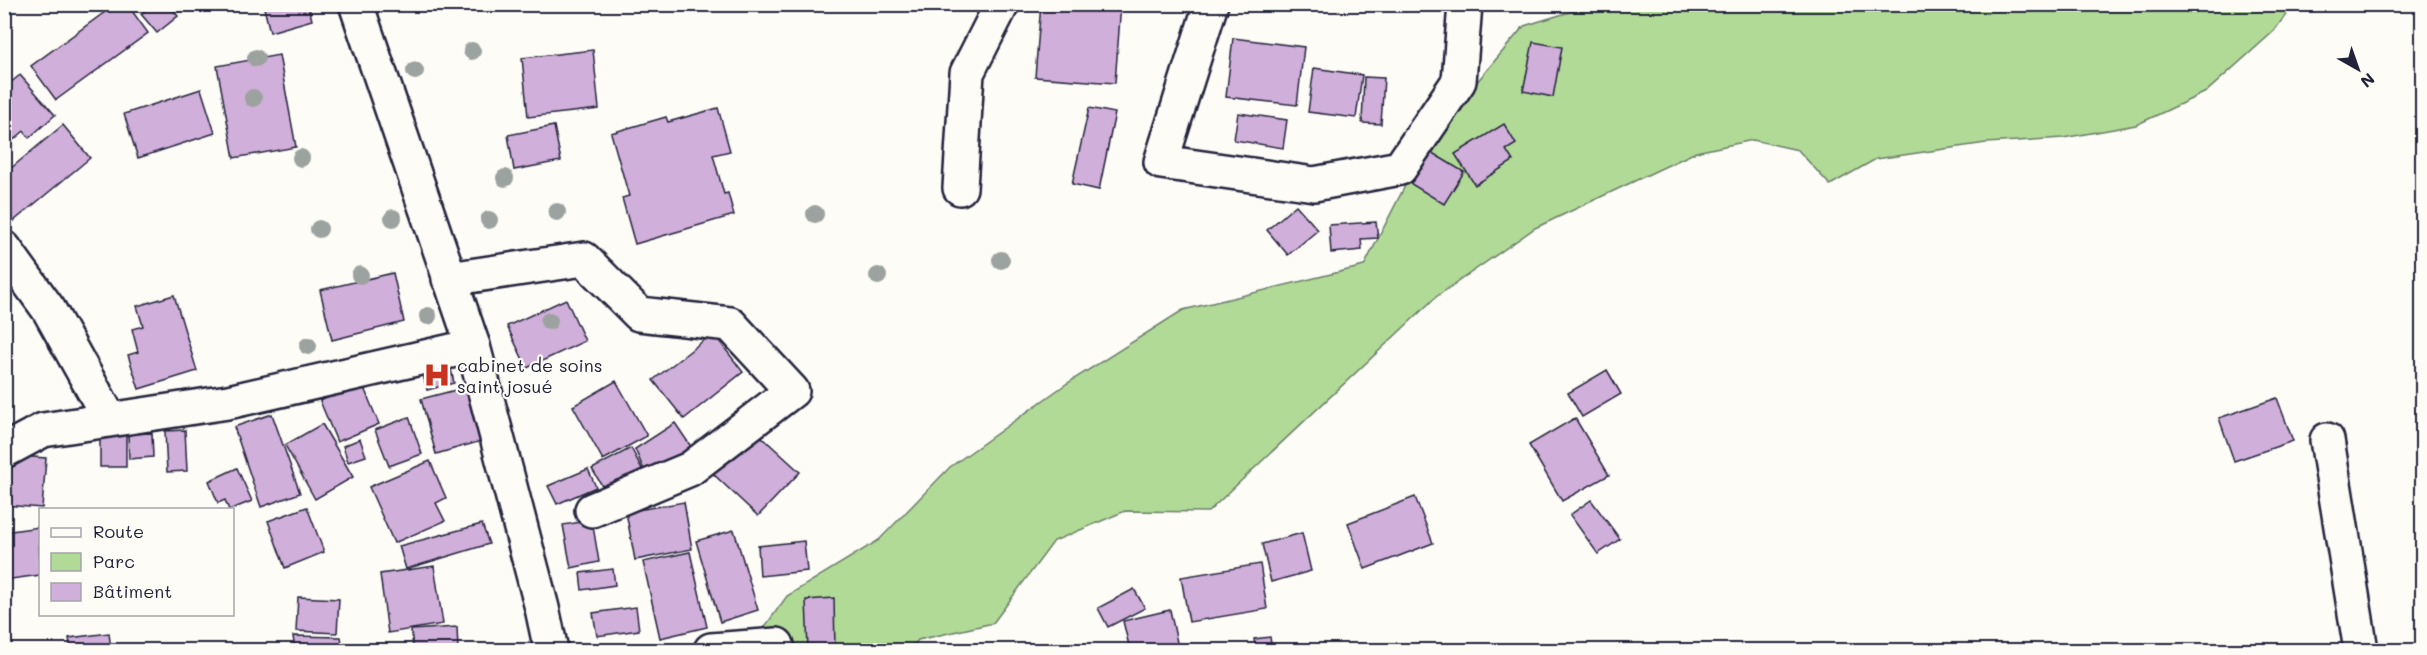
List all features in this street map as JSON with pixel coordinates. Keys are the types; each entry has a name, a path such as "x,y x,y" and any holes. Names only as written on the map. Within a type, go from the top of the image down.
{"street":[{"path":"356,4 473,346 542,608 551,651"},
{"path":"960,188 967,73 1002,4"},
{"path":"1211,4 1161,162 1314,184 1400,168 1459,81 1465,4"},
{"path":"4,248 49,310 109,418"},
{"path":"449,279 584,259 639,314 730,324 792,390 690,470 592,510"},
{"path":"4,451 43,430 109,418 228,402 473,346"},
{"path":"2327,440 2361,651"},
{"path":"711,651 777,645"}],"green space":[{"path":"1596,4 2293,5 2274,31 2206,92 2136,125 2063,138 1986,143 1876,159 1830,185 1798,150 1753,140 1696,152 1535,228 1436,297 1208,512 1125,511 1054,541 993,623 918,640 910,650 748,650 787,596 879,540 950,467 1066,384 1183,310 1364,266 1429,139 1524,26"}],"building":[{"path":"116,4 127,4 148,33 56,100 31,66"},
{"path":"153,4 169,4 178,16 157,33 141,14"},
{"path":"263,4 308,4 312,20 270,32"},
{"path":"1041,4 1121,4 1115,83 1035,77"},
{"path":"1388,4 1436,4 1436,11"},
{"path":"1233,38 1304,47 1297,105 1226,97"},
{"path":"1533,42 1562,47 1553,97 1523,91"},
{"path":"593,50 599,109 528,117 522,58"},
{"path":"279,55 296,147 234,158 217,66"},
{"path":"1314,68 1362,75 1356,118 1308,112"},
{"path":"20,75 55,115 29,138 24,131 4,148 4,88"},
{"path":"1364,77 1384,78 1381,124 1362,123"},
{"path":"201,89 215,133 138,158 124,114"},
{"path":"718,108 730,151 713,155 724,194 728,193 734,215 635,244 622,198 629,196 611,133 666,117 668,122"},
{"path":"1089,108 1115,113 1099,190 1072,184"},
{"path":"1238,113 1287,120 1283,148 1234,140"},
{"path":"1504,124 1516,144 1506,150 1513,161 1475,185 1455,154"},
{"path":"63,125 90,158 9,225 4,219 4,174"},
{"path":"554,126 561,161 514,170 508,135"},
{"path":"1429,151 1464,172 1444,204 1408,182"},
{"path":"1296,205 1318,230 1288,255 1267,230"},
{"path":"1376,222 1378,238 1361,239 1362,250 1331,253 1329,225"},
{"path":"393,273 404,322 332,340 320,290"},
{"path":"174,295 197,371 139,389 128,355 138,352 132,329 143,326 137,306"},
{"path":"566,299 585,341 527,368 507,326"},
{"path":"713,333 743,372 684,419 653,380"},
{"path":"449,360 454,383 427,390 421,367"},
{"path":"1607,370 1621,394 1582,417 1568,393"},
{"path":"616,381 647,436 603,460 573,406"},
{"path":"362,383 379,424 337,442 320,401"},
{"path":"471,386 485,440 436,454 421,399"},
{"path":"2277,398 2293,441 2234,461 2219,418"},
{"path":"272,414 300,493 261,507 234,427"},
{"path":"409,417 422,454 389,466 375,430"},
{"path":"1575,418 1609,475 1562,501 1529,445"},
{"path":"675,423 692,448 647,477 635,449"},
{"path":"322,424 353,477 315,499 285,445"},
{"path":"751,427 800,472 758,516 710,471"},
{"path":"100,430 126,430 126,467 100,467"},
{"path":"185,430 187,471 167,472 165,431"},
{"path":"152,433 153,457 129,459 128,434"},
{"path":"360,439 366,456 348,462 343,446"},
{"path":"631,448 642,469 604,489 592,469"},
{"path":"4,455 46,458 42,508 4,505"},
{"path":"430,461 446,498 436,503 445,521 394,543 369,487"},
{"path":"237,468 252,501 228,508 225,500 218,503 209,481"},
{"path":"588,469 596,487 557,504 548,486"},
{"path":"1415,497 1433,543 1365,569 1348,523"},
{"path":"1591,500 1620,539 1598,554 1570,515"},
{"path":"684,502 692,549 635,560 626,512"},
{"path":"307,507 324,552 285,568 268,521"},
{"path":"592,520 599,562 571,568 563,525"},
{"path":"482,524 489,544 406,569 399,546"},
{"path":"39,527 39,575 4,580 4,532"},
{"path":"734,530 758,610 720,622 696,541"},
{"path":"1302,533 1311,571 1271,582 1262,544"},
{"path":"804,541 807,571 760,576 758,546"},
{"path":"690,552 707,627 660,638 643,562"},
{"path":"1260,564 1267,609 1189,622 1181,577"},
{"path":"434,566 443,624 388,633 380,574"},
{"path":"613,569 615,585 582,590 580,573"},
{"path":"1134,589 1145,608 1108,627 1098,608"},
{"path":"298,597 339,599 337,633 296,631"},
{"path":"834,598 835,650 808,650 806,600"},
{"path":"636,607 639,630 597,636 593,613"},
{"path":"1170,610 1178,647 1164,650 1130,650 1123,621"},
{"path":"457,627 458,650 405,650 413,648 411,630"},
{"path":"109,633 111,650 71,650 69,638"},
{"path":"293,636 341,637 343,650 295,650"},
{"path":"1270,637 1272,650 1256,650 1254,639"}],"place":[{"name":"cabinet de soins saint josué","path":"437,375"}]}
